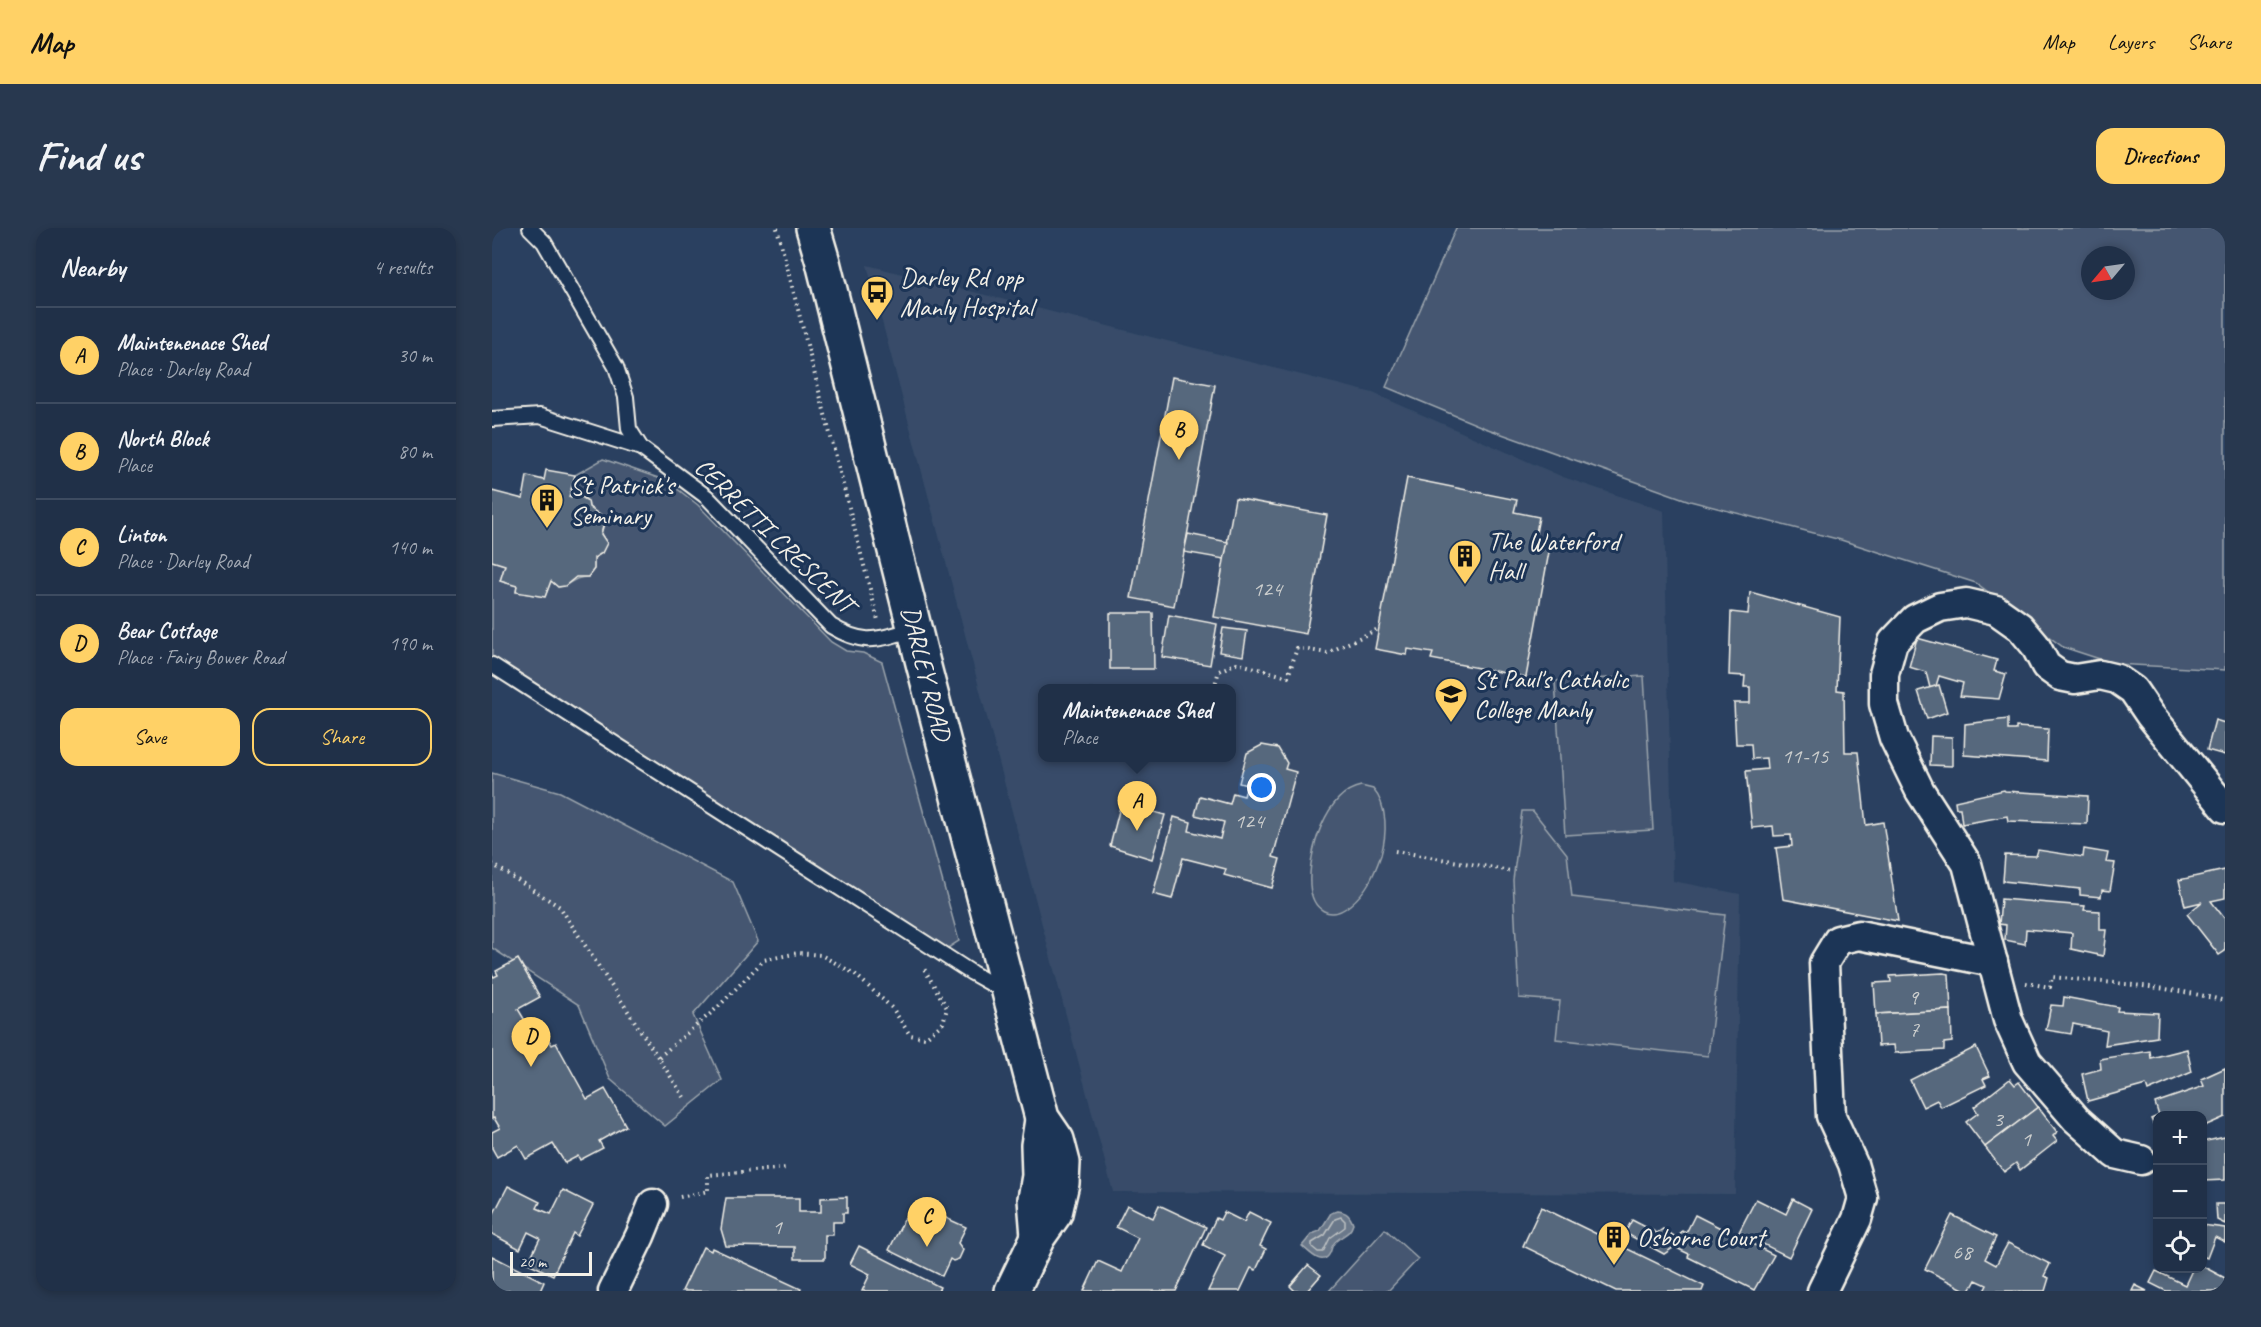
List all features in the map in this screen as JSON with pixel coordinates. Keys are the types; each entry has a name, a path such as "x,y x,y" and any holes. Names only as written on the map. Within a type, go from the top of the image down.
{"street":[{"name":"DARLEY ROAD","path":"813,228 1042,1118 1038,1145 1039,1176 1035,1199 1038,1237 1012,1291"},
{"path":"2141,1160 2115,1154 2076,1119 2027,1062 2008,1020 1966,864 1920,791 1894,738 1884,704 1884,674 1893,642 1916,619 1940,607 1966,603 1996,610 2020,627 2046,666 2060,676 2075,679 2100,675 2118,680 2133,690 2150,715 2225,808"},
{"path":"1822,1291 1857,1219 1863,1198 1853,1164 1832,1116 1824,963 1838,940 1859,935 1993,962"},
{"path":"613,1291 653,1204"}],"lane":[{"name":"CERRETTI CRESCENT","path":"530,228 544,242 616,367 626,397 628,429 640,448 707,497 831,626 849,637 866,641 915,629"},
{"path":"492,419 540,416 640,448"},
{"path":"492,665 972,973 1010,994"}],"path":[{"path":"1215,684 1219,672 1237,663 1288,676 1297,648 1327,653 1378,629"},
{"path":"1395,851 1511,871"},
{"path":"492,864 560,907 684,1097"},
{"path":"659,1057 717,1008 764,960 798,953 821,955 855,974 893,1009 910,1035 925,1038 943,1023 947,1008 914,953 922,941"},
{"path":"1993,962 2028,984 2050,987 2052,978 2063,978 2159,989 2225,1001"},
{"path":"653,1204 708,1191 708,1175 787,1168"}],"shaded area":[{"path":"1456,228 2225,228 2225,670 2115,664 2063,647 1976,583 1841,540 1690,501 1485,428 1386,387"},
{"name":"St Paul's Catholic College Manly","path":"867,265 1373,393 1563,477 1664,511 1673,881 1740,894 1735,1194 1113,1192"},
{"path":"603,459 667,481 698,505 831,642 846,651 863,653 882,662 959,941 948,948 934,943 492,656 492,561 505,565 500,581 517,586 516,592 545,597 551,581 558,587 578,578 588,577 594,569 594,558 602,553 606,543 601,534 604,523 601,516 589,507 588,501 580,496 569,497 575,475"},
{"path":"1644,676 1653,830 1565,835 1555,681"},
{"path":"492,773 560,792 733,882 758,941 693,1015 722,1080 665,1126 610,1079 579,1005 492,948"},
{"path":"1361,786 1373,789 1384,812 1385,829 1381,855 1373,876 1361,894 1343,910 1329,913 1318,907 1311,894 1310,872 1316,841 1321,826 1338,800 1348,791"},
{"path":"1522,811 1533,811 1567,854 1572,897 1725,915 1708,1056 1556,1039 1560,1001 1519,998 1513,880"},
{"path":"1385,1229 1418,1259 1388,1291 1329,1291"}],"water":[{"path":"1338,1211 1346,1213 1353,1224 1352,1227 1335,1242 1327,1257 1320,1259 1302,1246 1312,1234 1320,1231 1331,1213"}],"building":[{"path":"1172,377 1215,385 1174,606 1131,598"},
{"name":"St Patrick's Seminary","path":"546,470 575,475 569,497 580,496 588,501 589,507 601,516 604,523 601,534 607,543 602,553 594,558 594,569 588,577 576,577 565,586 558,587 551,581 545,597 516,592 517,586 500,581 505,565 492,561 492,491 523,499 527,476 544,480"},
{"name":"The Waterford Hall","path":"1407,478 1517,500 1514,512 1539,517 1535,538 1551,541 1526,677 1431,659 1433,653 1408,649 1407,655 1375,649"},
{"path":"1235,498 1327,515 1306,634 1214,617"},
{"path":"1188,534 1228,542 1224,559 1184,552"},
{"path":"1750,592 1840,617 1837,690 1844,691 1845,752 1858,752 1866,825 1883,822 1898,921 1783,899 1776,848 1792,846 1791,835 1774,836 1773,826 1752,828 1746,771 1767,769 1766,758 1752,759 1751,744 1736,744 1734,703 1750,703 1750,687 1744,687 1745,676 1729,675 1731,612 1748,614"},
{"path":"1110,613 1153,613 1154,669 1110,669"},
{"path":"1169,615 1217,624 1210,665 1162,657"},
{"path":"1223,628 1247,631 1243,656 1219,652"},
{"path":"1917,638 1997,660 1994,671 2006,674 1999,699 1960,696 1963,683 1939,676 1936,686 1930,688 1926,672 1909,667"},
{"path":"1939,685 1947,712 1927,719 1918,691"},
{"path":"2008,719 2008,730 2016,730 2016,727 2048,729 2047,761 1964,755 1965,724"},
{"path":"2215,720 2225,723 2225,755 2207,750"},
{"path":"1931,736 1952,737 1952,766 1930,765"},
{"path":"1262,745 1278,748 1287,763 1285,769 1296,772 1273,857 1280,859 1272,888 1224,875 1226,869 1183,858 1172,899 1153,894 1174,817 1191,822 1189,831 1220,839 1224,822 1195,815 1200,796 1230,804 1233,793 1244,796 1247,785 1239,783 1247,753"},
{"path":"2004,790 2088,796 2087,824 2008,821 2007,816 1962,824 1960,808 1956,808 1955,801"},
{"path":"1121,803 1165,815 1152,859 1110,846"},
{"path":"2084,849 2108,853 2106,862 2115,863 2110,891 2102,890 2101,897 2080,895 2080,889 2003,881 2005,855 2036,856 2038,850 2083,857"},
{"path":"2225,870 2225,898 2211,901 2225,919 2225,951 2219,955 2187,914 2202,902 2185,906 2179,880"},
{"path":"2001,899 2085,906 2084,910 2100,911 2100,930 2106,930 2103,956 2071,949 2072,933 2026,929 2025,944 2005,940 2006,925 1999,924"},
{"path":"518,959 540,997 518,1009 535,1037 544,1032 552,1045 556,1043 587,1099 605,1089 626,1126 599,1141 603,1148 580,1160 578,1156 565,1163 553,1144 526,1159 518,1145 497,1157 492,1148 492,1132 500,1128 494,1118 492,1119 492,974 494,977 498,975 496,971"},
{"path":"1949,974 1951,1010 1876,1014 1874,983 1891,982 1890,976"},
{"path":"2064,997 2118,1007 2117,1011 2158,1013 2157,1037 2105,1045 2107,1031 2073,1024 2071,1034 2046,1030 2051,1005 2063,1006"},
{"path":"1951,1010 1952,1042 1944,1043 1944,1050 1895,1053 1894,1045 1878,1046 1876,1014"},
{"path":"1976,1047 1990,1076 1983,1079 1986,1085 1941,1107 1937,1100 1923,1107 1910,1080"},
{"path":"2187,1049 2192,1072 2148,1091 2146,1085 2088,1101 2082,1074 2101,1069 2100,1059 2150,1051 2151,1058"},
{"path":"2225,1068 2225,1117 2207,1125 2207,1111 2157,1111 2155,1103 2204,1086 2201,1079"},
{"path":"2010,1079 2015,1085 2019,1082 2038,1107 1985,1147 1966,1122 1978,1113 1974,1107"},
{"path":"2038,1107 2057,1132 2053,1136 2057,1141 2020,1170 2016,1163 2004,1172 1985,1147"},
{"path":"2225,1137 2225,1180 2207,1181 2207,1141"},
{"path":"508,1186 540,1202 537,1208 551,1214 563,1190 593,1205 577,1236 573,1233 553,1275 528,1263 540,1238 528,1232 520,1249 492,1234 492,1217"},
{"path":"847,1197 847,1213 843,1213 843,1222 833,1222 833,1235 825,1235 825,1259 795,1259 795,1247 726,1246 721,1229 726,1198 799,1198 799,1212 821,1212 821,1198"},
{"path":"1756,1199 1786,1214 1793,1199 1812,1209 1789,1257 1739,1232"},
{"path":"2216,1204 2225,1204 2225,1224 2217,1220"},
{"path":"1127,1205 1153,1218 1159,1205 1206,1227 1176,1291 1084,1291 1098,1261 1122,1272 1138,1238 1116,1227"},
{"name":"Osborne Court","path":"1541,1207 1704,1286 1702,1291 1616,1291 1523,1246"},
{"path":"1224,1212 1244,1222 1249,1212 1271,1223 1260,1246 1266,1249 1256,1270 1251,1268 1240,1291 1208,1291 1225,1256 1203,1245 1216,1218 1220,1220"},
{"path":"937,1214 966,1227 958,1243 963,1250 959,1259 953,1261 950,1259 942,1276 889,1250 906,1216 931,1228"},
{"path":"1695,1215 1774,1255 1754,1290 1688,1257 1689,1254 1674,1247 1682,1231 1686,1233"},
{"path":"1952,1215 1996,1237 1985,1259 1996,1265 2008,1243 2050,1264 2044,1276 2049,1278 2045,1291 1984,1291 1987,1285 1976,1280 1970,1291 1967,1291 1925,1269"},
{"path":"1632,1220 1657,1233 1663,1229 1674,1236 1674,1247 1664,1254 1625,1233"},
{"path":"2207,1226 2225,1228 2225,1242 2215,1237 2207,1258"},
{"path":"859,1246 940,1287 938,1291 862,1291 870,1274 850,1264"},
{"path":"703,1247 711,1251 712,1248 801,1289 800,1291 682,1291"},
{"path":"492,1256 544,1282 540,1291 492,1291"},
{"path":"1308,1265 1321,1275 1307,1291 1295,1291 1290,1286"},
{"path":"2207,1269 2225,1278 2225,1291 2166,1291 2150,1283 2155,1273 2160,1273 2185,1285 2191,1273 2207,1273"},
{"path":"2135,1285 2147,1291 2132,1291"}],"place":[{"name":"Darley Rd opp Manly Hospital","path":"877,321"},
{"name":"North Block","path":"1179,460"},
{"name":"St Patrick's Seminary","path":"547,529"},
{"name":"The Waterford Hall","path":"1465,585"},
{"name":"St Paul's Catholic College Manly","path":"1451,723"},
{"name":"Maintenenace Shed","path":"1137,831"},
{"name":"Bear Cottage","path":"531,1067"},
{"name":"Linton","path":"927,1247"},
{"name":"Osborne Court","path":"1614,1266"}]}
